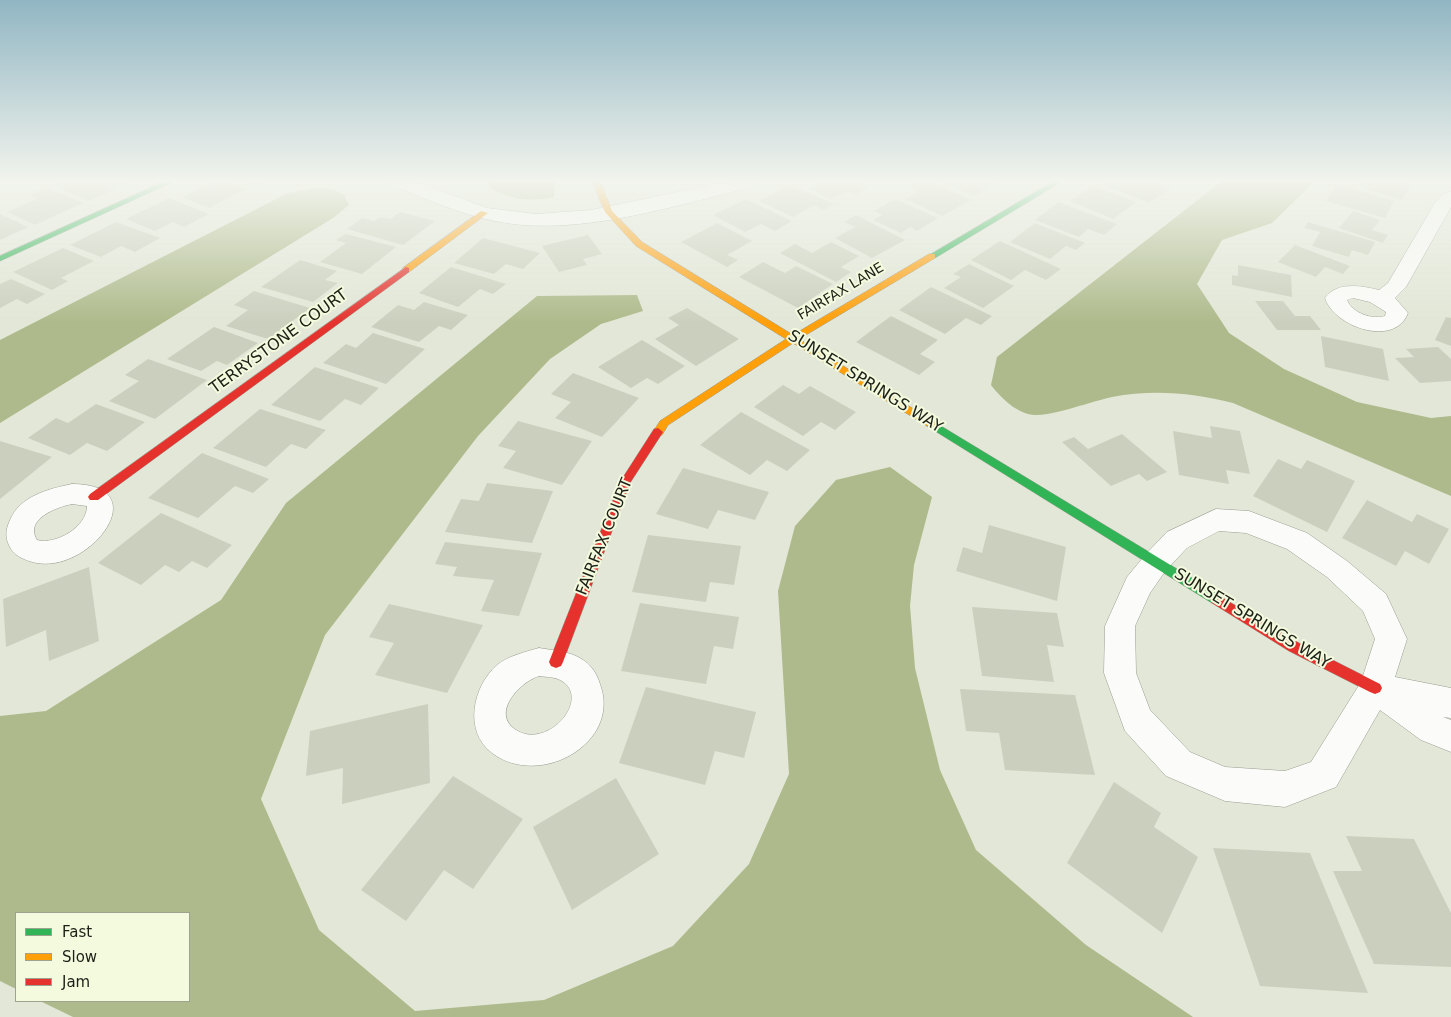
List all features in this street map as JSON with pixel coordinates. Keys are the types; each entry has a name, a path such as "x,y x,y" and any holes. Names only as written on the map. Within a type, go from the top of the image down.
{"street":[{"path":"0,259 67,228"},
{"name":"TERRYSTONE COURT","path":"94,496 463,228"},
{"name":"SUNSET SPRINGS WAY","path":"625,228 640,244 1156,562 1294,646 1376,688 1433,729 1451,736"},
{"name":"FAIRFAX LANE","path":"794,338 978,228"},
{"path":"1381,299 1396,287 1429,228"},
{"name":"FAIRFAX COURT","path":"556,662 625,482 664,423 794,338"},
{"name":"SUNSET SPRINGS WAY","path":"1216,520 1249,522 1297,541 1337,569 1375,603 1391,639 1376,688 1323,775 1285,789 1225,784 1178,764 1137,720 1120,673 1120,626 1138,586 1156,562 1178,540 1216,520"},
{"name":"SUNSET SPRINGS WAY","path":"1376,688 1451,704"}],"shaded area":[{"path":"218,228 316,228 0,423 0,340"},
{"path":"1161,228 1256,228 1222,240 1197,284 1229,333 1284,369 1357,402 1431,418 1451,416 1451,496 1233,403 1203,397 1173,393 1143,393 1112,397 1055,412 1030,415 1011,405 991,385 997,357"},
{"path":"637,295 643,311 601,324 550,359 478,436 325,635 261,799 319,930 415,1011 544,1000 673,946 749,864 789,774 778,591 795,526 836,480 890,467 932,497 914,565 910,606 915,668 940,770 976,850 1086,945 1193,1017 73,1017 42,1002 190,1002 190,912 15,912 15,988 0,981 0,716 46,711 221,600 286,503 537,296"}],"building":[{"path":"0,228 25,228 0,240"},
{"path":"103,228 134,228 160,238 135,252 121,246 101,257 70,245"},
{"path":"348,228 425,228 403,245"},
{"path":"707,228 728,228 752,241 727,255 738,260 727,267 681,242"},
{"path":"738,228 752,228 745,232"},
{"path":"852,228 882,228 905,240 872,258 835,238"},
{"path":"891,228 908,228 901,233"},
{"path":"1028,228 1049,228 1085,243 1076,250 1066,246 1050,259 1010,242"},
{"path":"1057,228 1112,228 1104,235 1088,229 1079,237"},
{"path":"1306,228 1330,228 1375,242 1368,255 1352,250 1349,257 1312,246 1320,232"},
{"path":"1340,228 1373,228 1372,230 1388,235 1383,243"},
{"path":"346,234 396,247 362,274 320,262 346,243 336,240"},
{"path":"588,235 602,254 583,259 587,265 559,272 542,246"},
{"path":"483,238 540,253 523,269 506,264 494,274 454,263"},
{"path":"1000,241 1061,269 1046,280 1025,270 1011,280 971,260"},
{"path":"831,242 859,256 841,267 851,272 836,282 780,253 795,244 812,253"},
{"path":"1295,245 1350,266 1343,274 1325,267 1316,277 1278,262"},
{"path":"63,248 94,261 61,278 68,281 52,290 13,272"},
{"path":"300,260 337,271 325,280 338,283 313,302 261,287"},
{"path":"763,262 785,273 796,266 833,284 798,308 739,277"},
{"path":"969,264 1014,286 983,308 944,288 961,277 953,274"},
{"path":"1238,265 1291,275 1292,297 1232,285 1232,275 1238,276"},
{"path":"451,267 506,284 493,294 480,289 458,307 419,293"},
{"path":"11,279 45,294 27,304 17,299 0,308 0,284"},
{"path":"931,287 992,316 981,325 966,318 945,334 899,310"},
{"path":"254,291 310,308 268,339 226,326 248,310 234,305"},
{"path":"1255,301 1283,301 1295,316 1310,316 1321,330 1277,330"},
{"path":"424,302 468,315 451,330 439,326 419,342 371,327 398,305 414,310"},
{"path":"687,308 739,339 696,366 655,339 679,325 668,318"},
{"path":"891,316 938,340 920,354 935,362 919,375 856,342"},
{"path":"1446,317 1451,318 1451,346 1435,340"},
{"path":"214,327 258,343 227,365 217,361 201,371 167,359"},
{"path":"373,333 425,349 386,384 323,363 346,344 356,348"},
{"path":"1321,336 1383,349 1389,381 1325,367"},
{"path":"642,340 685,366 658,384 647,378 631,388 598,367"},
{"path":"1438,347 1451,359 1451,381 1420,383 1395,358 1414,357 1406,349"},
{"path":"148,359 207,380 155,419 109,401 139,381 125,375"},
{"path":"315,367 379,388 361,405 345,399 320,421 271,405"},
{"path":"573,373 639,398 602,437 555,418 571,402 551,394"},
{"path":"783,385 799,394 810,386 856,412 835,430 821,422 803,436 754,407"},
{"path":"96,404 145,422 107,451 87,443 70,455 28,438 56,418 68,423"},
{"path":"260,409 326,430 306,449 291,444 266,467 213,448"},
{"path":"741,412 810,450 787,471 767,460 750,475 700,445"},
{"path":"518,421 592,441 562,485 503,468 516,451 498,446"},
{"path":"1210,426 1240,431 1250,474 1226,470 1229,484 1179,475 1173,431 1212,438"},
{"path":"1122,434 1167,472 1147,481 1139,474 1111,486 1062,442 1074,437 1088,449"},
{"path":"0,441 52,457 0,499"},
{"path":"202,453 269,479 253,493 235,486 198,518 148,498"},
{"path":"1278,459 1301,469 1307,460 1355,481 1327,532 1253,496"},
{"path":"683,468 769,492 755,520 718,510 708,529 656,514"},
{"path":"487,483 553,491 532,543 445,532 461,499 479,501"},
{"path":"1367,500 1412,522 1417,514 1449,529 1429,564 1405,551 1396,566 1342,538"},
{"path":"161,513 232,545 207,568 192,561 179,572 165,565 141,585 98,563"},
{"path":"989,525 1066,547 1057,601 956,571 963,547 982,553"},
{"path":"648,535 741,546 734,585 710,582 706,602 632,592"},
{"path":"445,542 542,553 519,616 481,611 494,580 453,576 457,567 435,564"},
{"path":"89,567 99,641 49,661 46,630 6,647 3,599"},
{"path":"640,603 739,617 733,649 714,646 706,684 621,671"},
{"path":"389,604 483,625 447,693 375,675 394,643 369,637"},
{"path":"972,607 1057,613 1064,647 1047,645 1054,682 982,676"},
{"path":"646,687 756,712 744,758 715,751 705,785 619,763"},
{"path":"960,689 1075,695 1095,775 1005,770 999,733 966,731"},
{"path":"428,704 430,783 342,804 343,768 306,776 310,731"},
{"path":"453,776 523,819 473,889 444,870 406,921 361,890"},
{"path":"616,778 659,854 572,910 533,827"},
{"path":"1114,782 1161,813 1154,827 1198,857 1162,933 1067,863"},
{"path":"1346,836 1414,839 1451,913 1451,967 1374,964 1333,871 1362,871"},
{"path":"1213,848 1310,853 1368,993 1260,986"}],"traffic: fast":[{"path":"0,259 67,228"},
{"path":"932,256 979,228"},
{"path":"931,424 1216,599"}],"traffic: slow":[{"path":"406,270 463,228"},
{"path":"624,228 639,244 931,424"},
{"path":"658,432 664,423 794,338 932,256"}],"traffic: jam":[{"path":"94,497 406,270"},
{"path":"556,662 625,482 658,432"},
{"path":"1216,599 1294,647 1375,688"}]}
